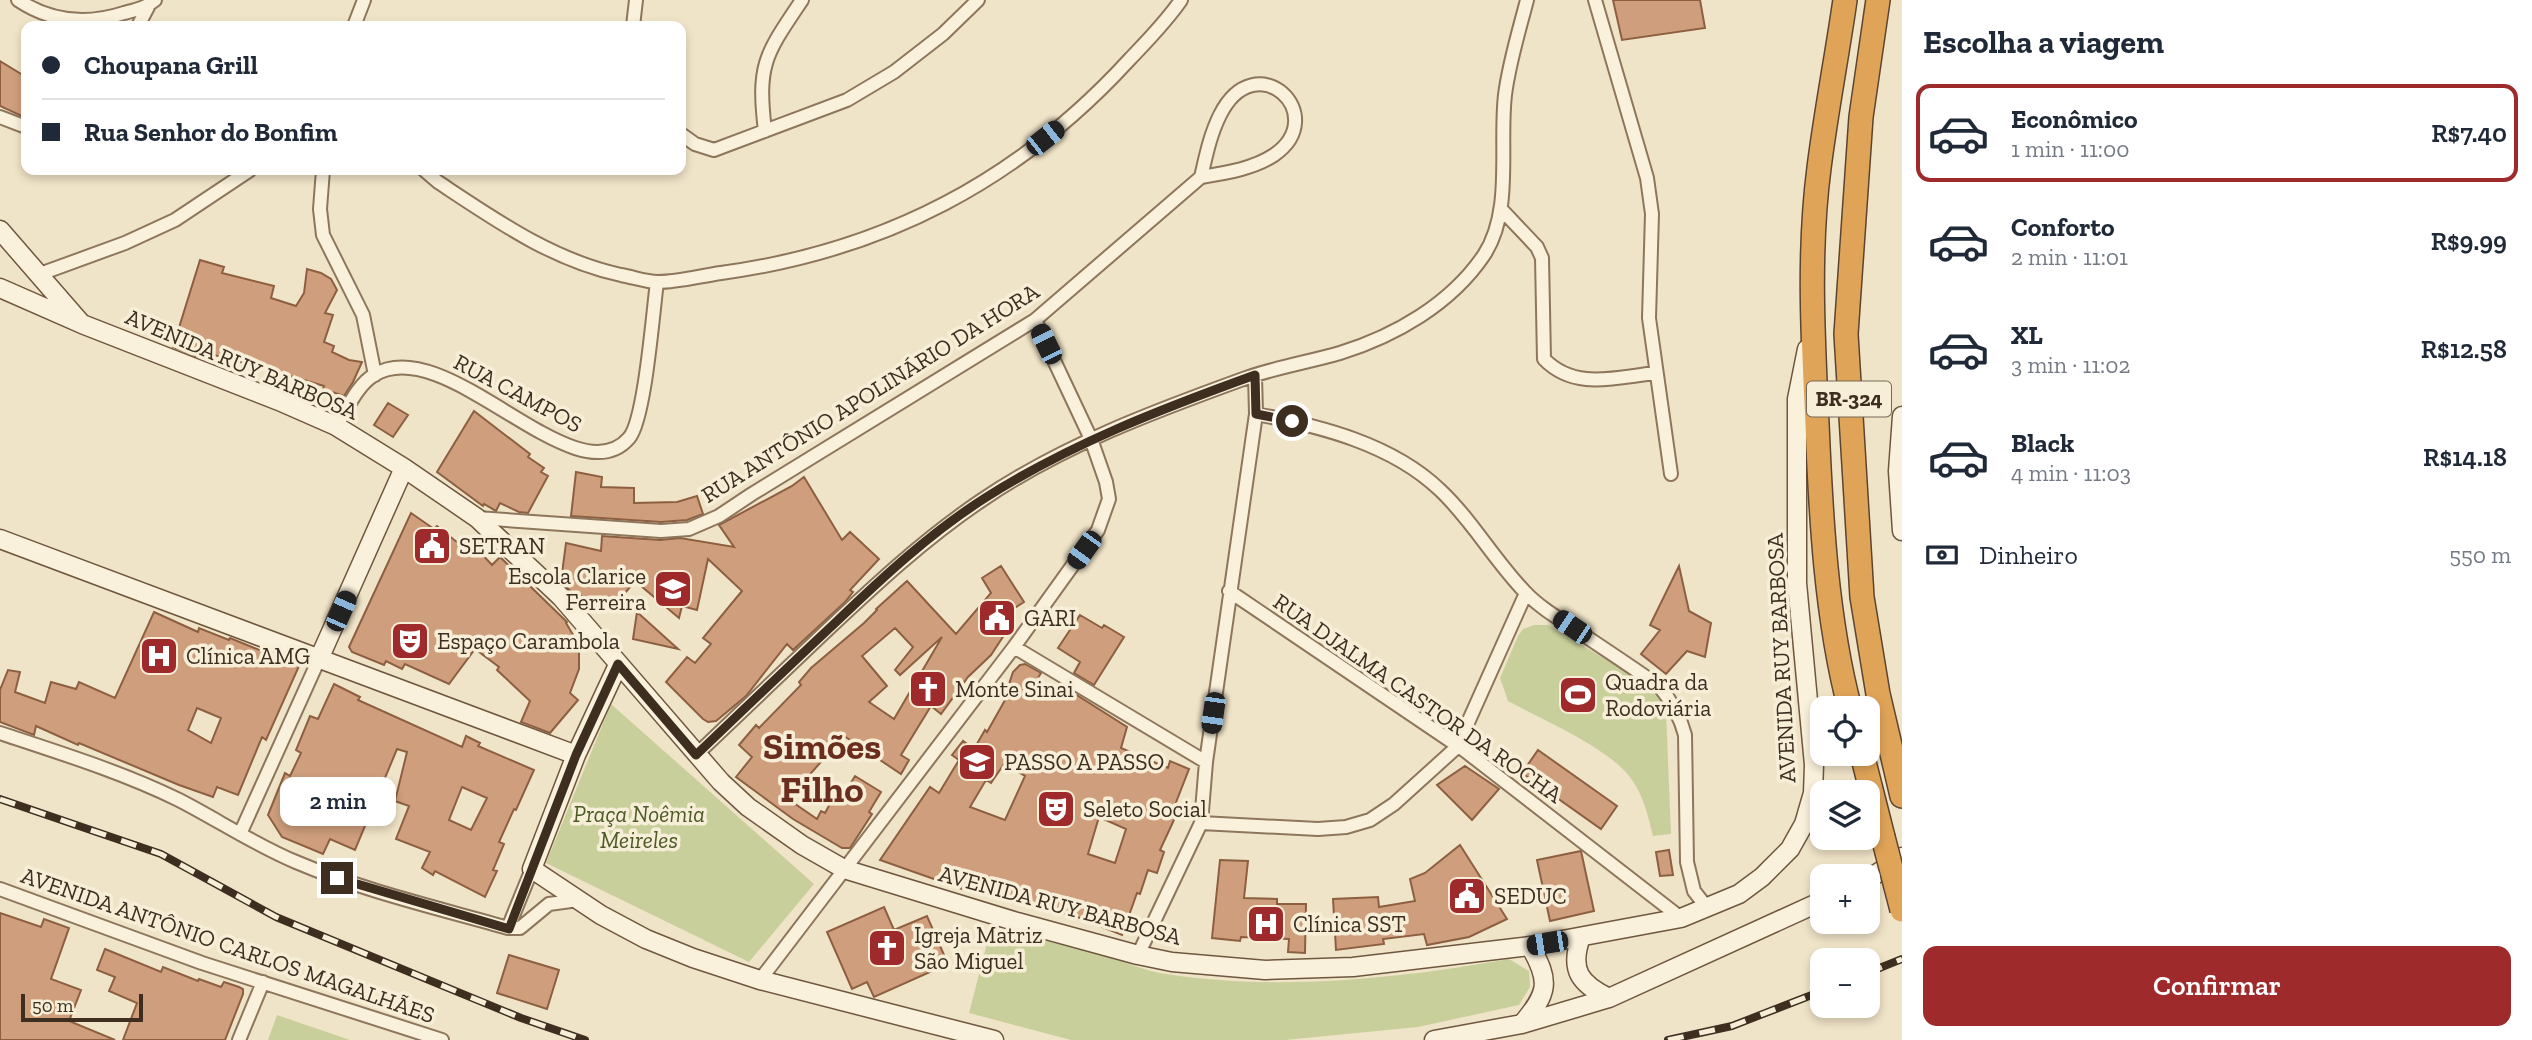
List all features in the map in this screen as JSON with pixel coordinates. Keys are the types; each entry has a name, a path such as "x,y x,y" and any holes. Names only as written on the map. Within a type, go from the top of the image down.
{"highway":[{"name":"BR-324","path":"1846,0 1818,170 1813,322 1819,472 1828,584 1848,696"},
{"name":"BR-324","path":"1878,0 1857,157 1846,334 1862,597 1878,694 1902,796"},
{"path":"1874,25 1886,0"},
{"path":"1865,766 1902,910"}],"main road":[{"path":"0,230 82,324"},
{"name":"AVENIDA RUY BARBOSA","path":"0,288 82,324 267,396 336,426 477,518 561,597 721,782 748,807 802,845 844,869 1017,922 1138,955 1172,962 1265,970 1353,967 1530,946 1681,918 1739,894 1762,877 1790,849 1804,824 1814,793 1814,765 1797,583 1797,399 1813,322"},
{"path":"1902,416 1898,471 1902,531"},
{"path":"319,659 404,468"},
{"path":"0,539 576,755"},
{"path":"618,664 576,755 532,869 601,915 646,939 694,958 760,980 994,1040"},
{"path":"1880,872 1902,857"},
{"path":"1880,877 1902,870"},
{"path":"1434,1040 1522,1024 1609,998 1810,906"},
{"path":"1581,937 1576,961 1577,971 1590,986 1609,998"},
{"path":"1522,1024 1540,1003 1544,989 1540,966 1530,946"}],"street":[{"path":"18,0 32,9 78,21"},
{"path":"356,21 364,0"},
{"path":"634,21 636,0"},
{"path":"765,131 761,94 766,60 773,42 802,0"},
{"path":"686,138 695,144 714,149 847,100 894,72 943,34 978,0"},
{"path":"430,175 540,247 598,270 657,282 761,268 870,238 946,204 1004,170 1066,121 1111,80 1181,0"},
{"path":"696,755 891,570 932,536 984,499 1040,465 1091,439 1255,375 1340,353 1402,328 1441,302 1483,256 1494,237 1502,209 1505,92 1527,0"},
{"path":"1595,0 1647,178 1651,214 1649,318 1671,474"},
{"path":"90,21 109,18 152,3"},
{"path":"141,21 152,3"},
{"name":"RUA ANTÔNIO APOLINÁRIO DA HORA","path":"477,518 661,531 689,529 719,516 1035,320 1201,177 1228,173 1273,155 1287,143 1294,127 1295,111 1289,98 1277,88 1264,84 1251,85 1236,93 1221,113 1209,142 1201,177"},
{"path":"0,117 21,125"},
{"path":"40,274 125,243 175,220 242,175"},
{"path":"323,175 320,209 323,235 363,315 374,374 336,426"},
{"path":"1502,209 1537,247 1542,258 1544,359 1562,373 1582,380 1656,373"},
{"name":"RUA CAMPOS","path":"374,374 404,366 426,370 444,377 540,432 581,450 600,453 615,449 630,437 636,425 657,282"},
{"path":"760,980 1014,647 1098,530 1105,515 1108,499 1106,482 1091,439 1035,320"},
{"path":"1138,955 1201,823 1206,762 1256,414 1255,375"},
{"path":"1256,414 1334,433 1389,454 1417,471 1440,490 1526,593 1555,616 1660,687 1680,717 1685,735 1687,862 1694,891 1708,909"},
{"name":"RUA DJALMA CASTOR DA ROCHA","path":"1230,591 1457,747 1681,918"},
{"path":"1201,823 1318,829 1346,827 1370,820 1394,804 1457,747 1526,593"},
{"path":"1014,647 1206,762"},
{"path":"240,834 319,659"},
{"path":"0,733 133,780 178,800 297,863 337,878 509,929 520,928 548,904 578,900"},
{"path":"509,929 532,869"},
{"name":"AVENIDA ANTÔNIO CARLOS MAGALHÃES","path":"0,889 202,963 442,1040"},
{"path":"239,1040 263,982"}],"green space":[{"path":"1534,625 1548,625 1654,688 1663,698 1666,711 1671,834 1653,836 1640,793 1622,768 1575,736 1508,701 1500,678 1518,636 1523,629"},
{"name":"Praça Noêmia Meireles","path":"611,704 814,884 749,962 546,863"},
{"path":"991,928 1084,950 1154,972 1203,979 1247,982 1335,981 1423,972 1509,959 1529,971 1530,987 1519,1005 1418,1027 1285,1040 1071,1040 969,1013"},
{"path":"277,1015 350,1040 268,1040"}],"building":[{"path":"1613,0 1700,0 1705,28 1622,40"},
{"path":"0,61 21,74 21,116 0,106"},
{"path":"200,260 224,267 222,273 274,286 271,298 296,306 304,293 307,269 331,279 337,290 325,313 333,315 324,342 334,346 332,352 349,360 362,362 344,396 323,389 324,386 266,369 199,351 198,357 173,347"},
{"path":"388,403 408,415 393,437 374,425"},
{"path":"474,411 544,468 541,472 548,476 528,513 500,503 496,511 484,504 483,506 437,472"},
{"path":"576,472 602,477 601,487 634,488 634,503 677,502 697,496 703,514 687,520 661,522 571,516"},
{"path":"804,477 842,540 850,532 879,559 850,590 853,592 845,602 793,650 787,644 746,696 716,721 708,722 703,719 666,682 687,657 695,663 711,644 703,638 742,591 708,559 697,610 682,606 679,618 635,581 616,604 573,594 561,581 566,543 601,551 602,536 660,540 680,538 734,547 719,525"},
{"path":"411,513 434,529 437,526 458,543 465,536 492,565 500,557 567,622 579,645 579,669 570,693 578,700 550,733 521,722 530,701 497,670 499,667 475,649 449,684 405,664 402,669 386,661 384,665 352,652 349,647"},
{"path":"1001,566 1024,602 1002,616 1010,626 991,655 968,677 941,714 931,706 901,755 909,760 901,774 844,736 788,799 817,819 821,811 825,813 836,793 842,797 855,776 881,792 869,812 872,814 850,848 842,848 793,819 736,777 752,757 739,745 756,725 759,728 801,685 799,682 811,668 864,623 907,581 956,634 991,593 982,578","holes":["895,628 913,647 895,670 900,675 942,637 894,719 869,702 887,686 862,656"]},
{"path":"1679,566 1689,611 1711,623 1705,657 1687,651 1666,674 1641,654 1660,630 1650,625"},
{"path":"154,612 198,632 199,628 229,640 230,638 299,666 266,740 262,737 238,795 217,787 213,797 36,726 34,735 0,722 0,690 8,670 20,672 15,692 45,703 51,682 76,689 79,682 115,698","holes":["197,708 221,718 211,743 188,730"]},
{"path":"637,612 678,649 633,639"},
{"path":"1080,615 1124,637 1094,685 1074,673 1080,662 1058,648"},
{"path":"1025,664 1041,673 1033,686 1059,698 1064,687 1127,727 1121,748 1168,768 1170,761 1189,769 1175,805 1179,806 1160,850 1164,852 1157,873 1148,870 1122,935 1075,916 966,888 965,890 880,860 930,787 939,793 959,760 952,755 963,741 974,749 985,730 987,732 1013,686 1009,684 1013,672","holes":["1004,764 1025,776 1005,820 970,807 986,780 991,783","1099,817 1126,829 1115,863 1088,854"]},
{"path":"334,684 360,697 358,700 462,747 466,736 480,743 478,746 534,770 499,842 504,844 493,870 497,871 485,897 435,871 433,875 422,868 430,852 396,839 409,806 395,801 407,752 397,749 355,850 330,839 323,854 282,837 268,815 285,773 290,776 301,753 296,750 310,716 318,719","holes":["462,787 487,798 471,830 449,820"]},
{"path":"1538,750 1617,806 1601,829 1522,773"},
{"path":"1465,766 1499,789 1472,820 1437,785"},
{"path":"1460,845 1507,919 1469,937 1427,945 1424,934 1383,939 1384,944 1336,950 1333,899 1378,897 1379,907 1415,901 1410,879 1425,873"},
{"path":"1669,850 1673,875 1660,876 1656,852"},
{"path":"1581,851 1594,911 1550,921 1537,860"},
{"path":"1220,860 1248,861 1244,898 1277,899 1277,904 1306,904 1305,953 1288,952 1289,939 1241,937 1240,941 1212,938"},
{"name":"Igreja Matriz São Miguel","path":"884,907 894,930 927,916 948,964 874,997 867,982 852,989 827,932"},
{"path":"0,913 41,927 44,919 69,928 51,979 81,990 69,1021 115,1040 0,1040"},
{"path":"105,949 161,972 163,967 198,981 199,979 221,987 224,982 243,989 225,1040 123,1040 137,1003 109,991 115,977 97,970"},
{"path":"509,955 559,970 547,1009 497,993"}],"railway":[{"path":"0,799 161,854 276,917 521,1018 585,1040"},
{"path":"1880,968 1902,959"},
{"path":"1668,1040 1732,1026 1810,996"}],"place":[{"name":"SETRAN","path":"432,546"},
{"name":"Escola Clarice Ferreira","path":"673,589"},
{"name":"GARI","path":"997,618"},
{"name":"Espaço Carambola","path":"410,641"},
{"name":"Clínica AMG","path":"159,656"},
{"name":"Monte Sinai","path":"928,689"},
{"name":"Quadra da Rodoviária","path":"1578,695"},
{"name":"PASSO A PASSO","path":"977,762"},
{"name":"Seleto Social","path":"1056,809"},
{"name":"SEDUC","path":"1467,896"},
{"name":"Clínica SST","path":"1266,924"},
{"name":"Igreja Matriz São Miguel","path":"887,948"}],"district":[{"name":"Simões Filho","path":"822,768"}],"route":[{"path":"337,878 509,929 576,755 618,664 696,755 891,570 932,536 984,499 1040,465 1091,439 1255,375 1256,414 1292,421"}]}
